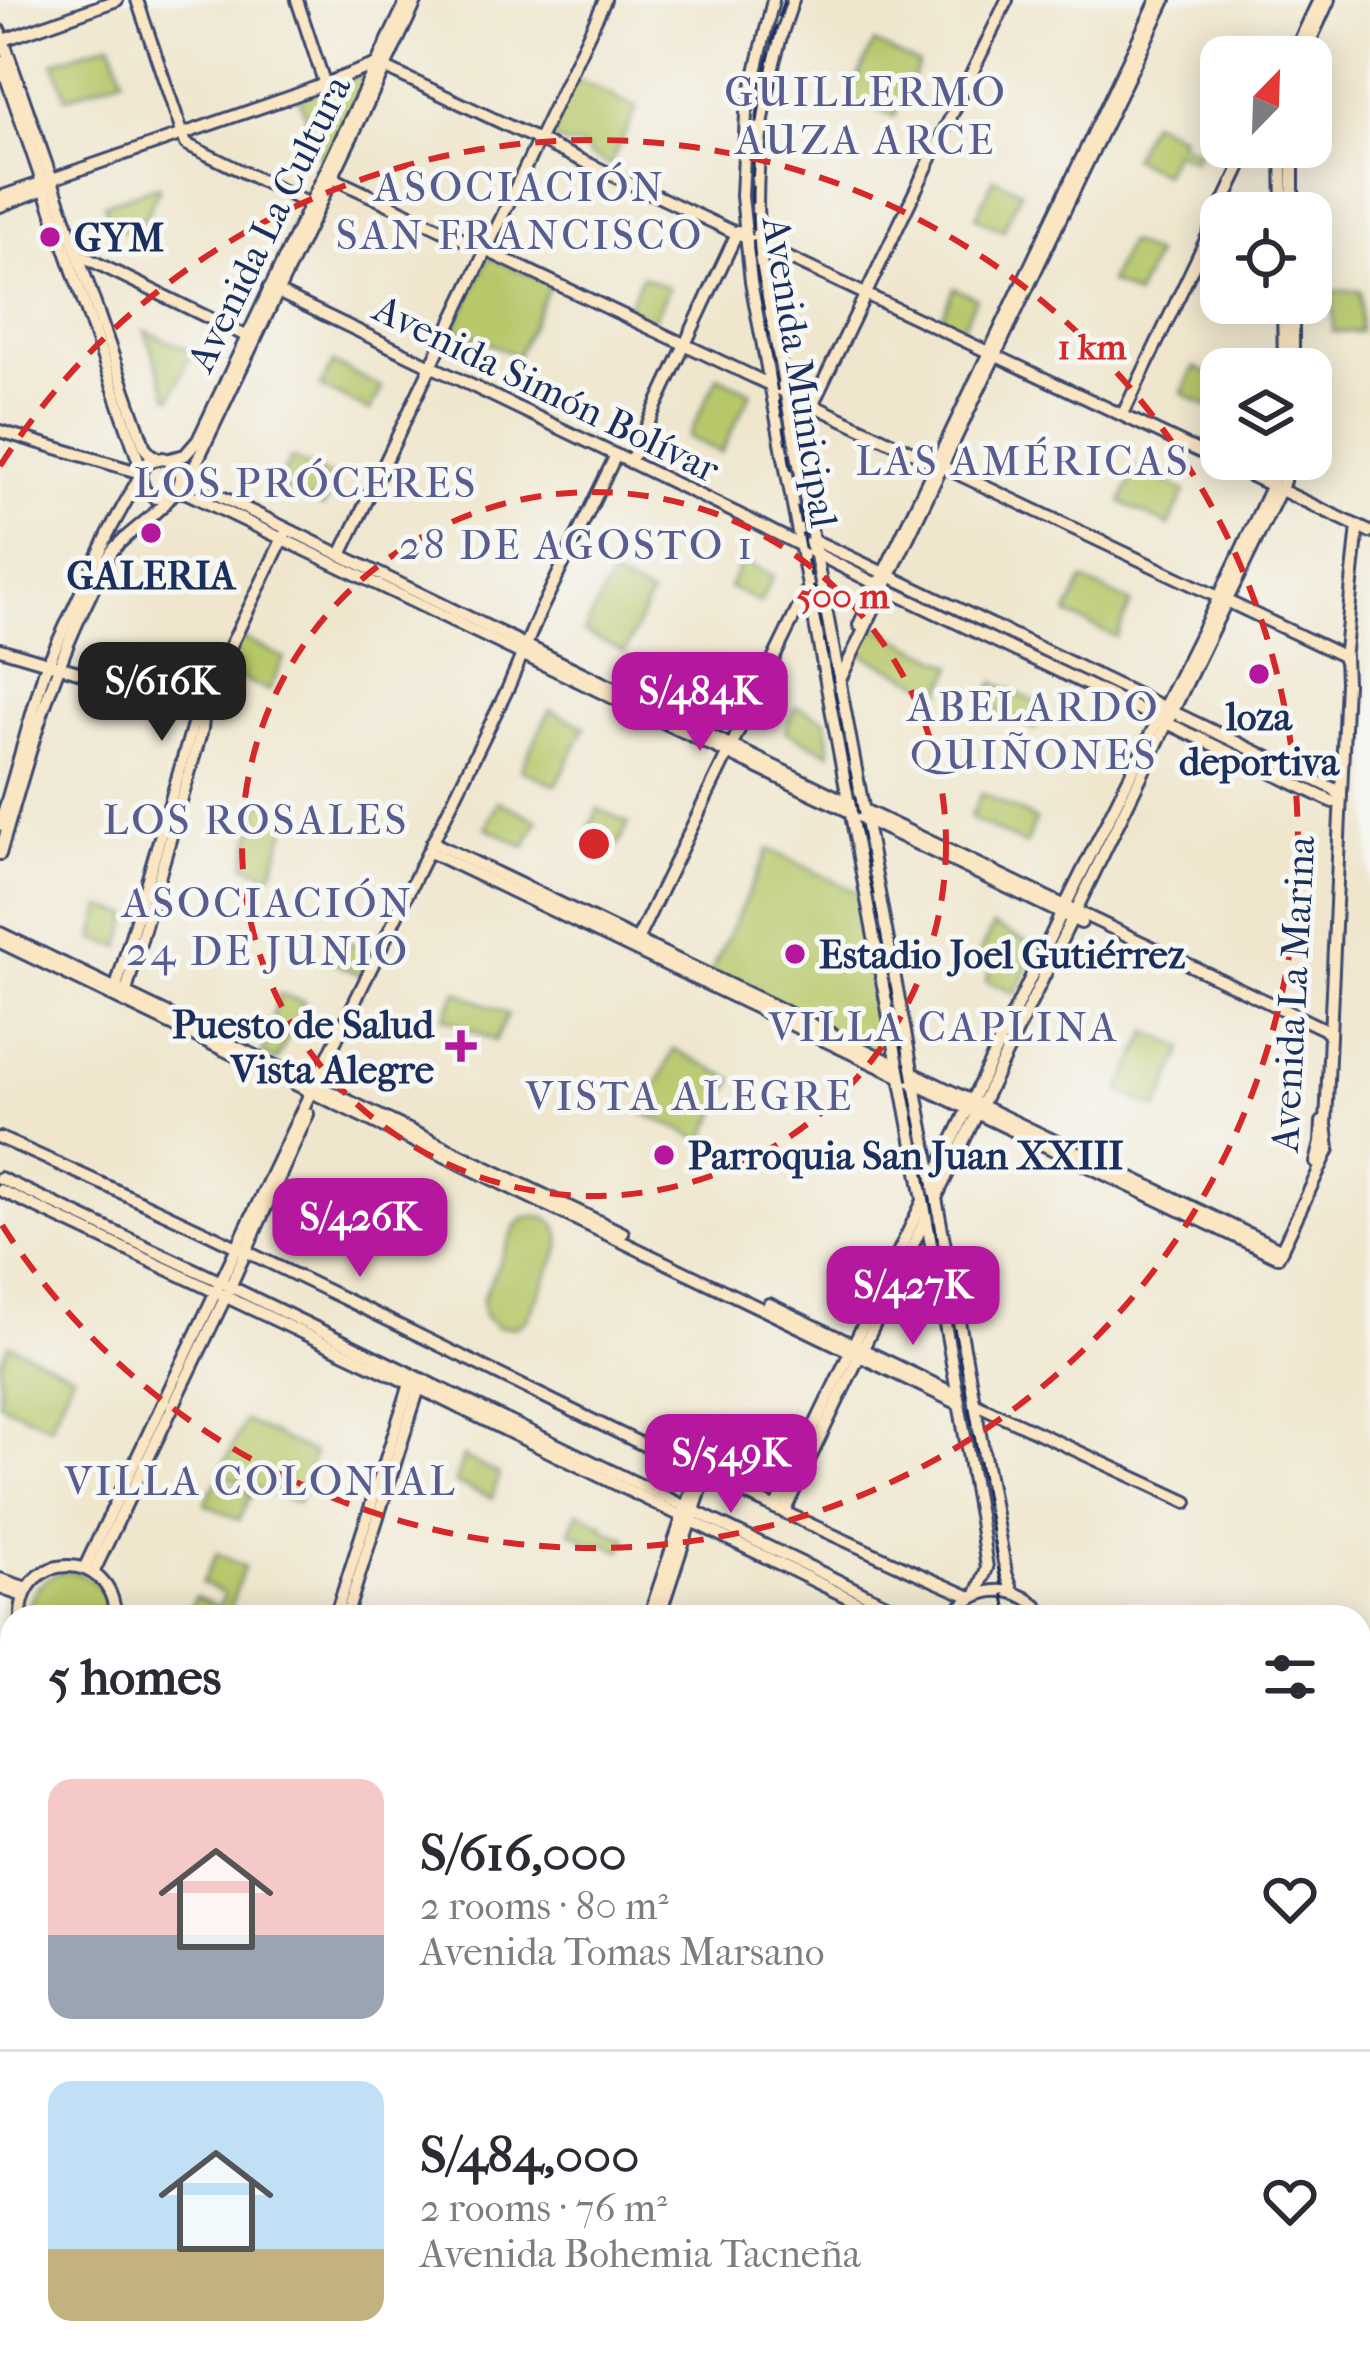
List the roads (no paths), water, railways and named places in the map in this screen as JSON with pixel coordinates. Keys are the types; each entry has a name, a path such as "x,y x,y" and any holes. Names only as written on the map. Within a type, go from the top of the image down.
{"street":[{"path":"117,0 1,37 141,484 149,495 161,499 180,487"},
{"path":"137,0 186,144 314,206"},
{"path":"297,0 325,85"},
{"name":"Avenida La Cultura","path":"314,206 333,178 407,0"},
{"name":"Avenida La Cultura","path":"72,623 113,550 180,487 417,0"},
{"path":"341,555 605,0"},
{"name":"Avenida Municipal","path":"773,0 746,112 742,236 769,384 818,574 929,1172"},
{"name":"Avenida Municipal","path":"793,0 765,102 758,244 794,442 808,547 807,590 898,1071 929,1172"},
{"path":"794,442 1007,0"},
{"path":"838,676 1161,0"},
{"path":"1302,36 1318,0"},
{"path":"1313,36 1329,0"},
{"path":"0,60 78,254 145,448 178,466 180,487"},
{"path":"0,202 381,66 1364,530"},
{"path":"1123,414 1240,168"},
{"path":"333,178 1345,657"},
{"path":"630,462 742,236"},
{"path":"78,254 246,336"},
{"name":"Avenida La Cultura","path":"163,459 185,455 198,440 246,336 274,290"},
{"name":"Avenida Simón Bolívar","path":"274,290 1336,796"},
{"path":"0,431 141,474"},
{"path":"89,1571 616,455"},
{"path":"141,474 148,462 163,459"},
{"name":"Avenida La Cultura","path":"0,825 53,664 109,532 141,474"},
{"path":"1276,487 1277,480"},
{"path":"855,1350 926,1218 929,1172 974,1107 1280,480"},
{"path":"180,487 1326,1033"},
{"name":"Avenida La Marina","path":"974,1107 1277,1252 1329,1149 1326,1033 1336,796 1355,538 1364,530"},
{"path":"285,534 341,555 524,651"},
{"path":"120,994 202,729 203,705 285,534"},
{"path":"637,940 818,574"},
{"path":"0,649 203,705"},
{"name":"Avenida La Cultura","path":"0,854 53,664"},
{"path":"434,843 898,1071"},
{"path":"434,843 974,1107"},
{"path":"0,933 956,1398"},
{"path":"0,942 120,994"},
{"path":"0,1138 242,1249 779,1510 974,1596 995,1590 1013,1592 1035,1605"},
{"path":"929,1172 929,1201 1013,1592"},
{"path":"0,1178 414,1386 885,1605"},
{"path":"0,1190 223,1290 865,1605"},
{"path":"779,1510 929,1201"},
{"path":"926,1218 987,1564 986,1576 965,1605"},
{"path":"339,1605 414,1386"},
{"path":"350,1605 414,1386"},
{"path":"975,1407 1186,1505"},
{"path":"655,1605 702,1472"},
{"path":"23,1605 35,1578 52,1568 72,1566 89,1571 111,1594 113,1605"},
{"path":"661,1605 666,1579"},
{"path":"0,1584 25,1592"}],"railway":[{"path":"784,0 756,128 755,260 804,543 1006,1605"}],"place":[{"name":"GYM","path":"50,237"},
{"name":"GALERIA","path":"151,533"},
{"name":"loza deportiva","path":"1259,674"},
{"name":"Estadio Joel Gutiérrez","path":"795,954"},
{"name":"Puesto de Salud Vista Alegre","path":"461,1046"},
{"name":"Parroquia San Juan XXIII","path":"664,1155"}],"district":[{"name":"GUILLERMO AUZA ARCE","path":"866,115"},
{"name":"ASOCIACIÓN SAN FRANCISCO","path":"520,210"},
{"name":"LAS AMÉRICAS","path":"1023,460"},
{"name":"LOS PRÓCERES","path":"306,482"},
{"name":"28 DE AGOSTO 1","path":"577,544"},
{"name":"ABELARDO QUIÑONES","path":"1034,730"},
{"name":"LOS ROSALES","path":"256,819"},
{"name":"ASOCIACIÓN 24 DE JUNIO","path":"268,926"},
{"name":"VILLA CAPLINA","path":"944,1026"},
{"name":"VISTA ALEGRE","path":"690,1095"},
{"name":"VILLA COLONIAL","path":"261,1480"}]}
